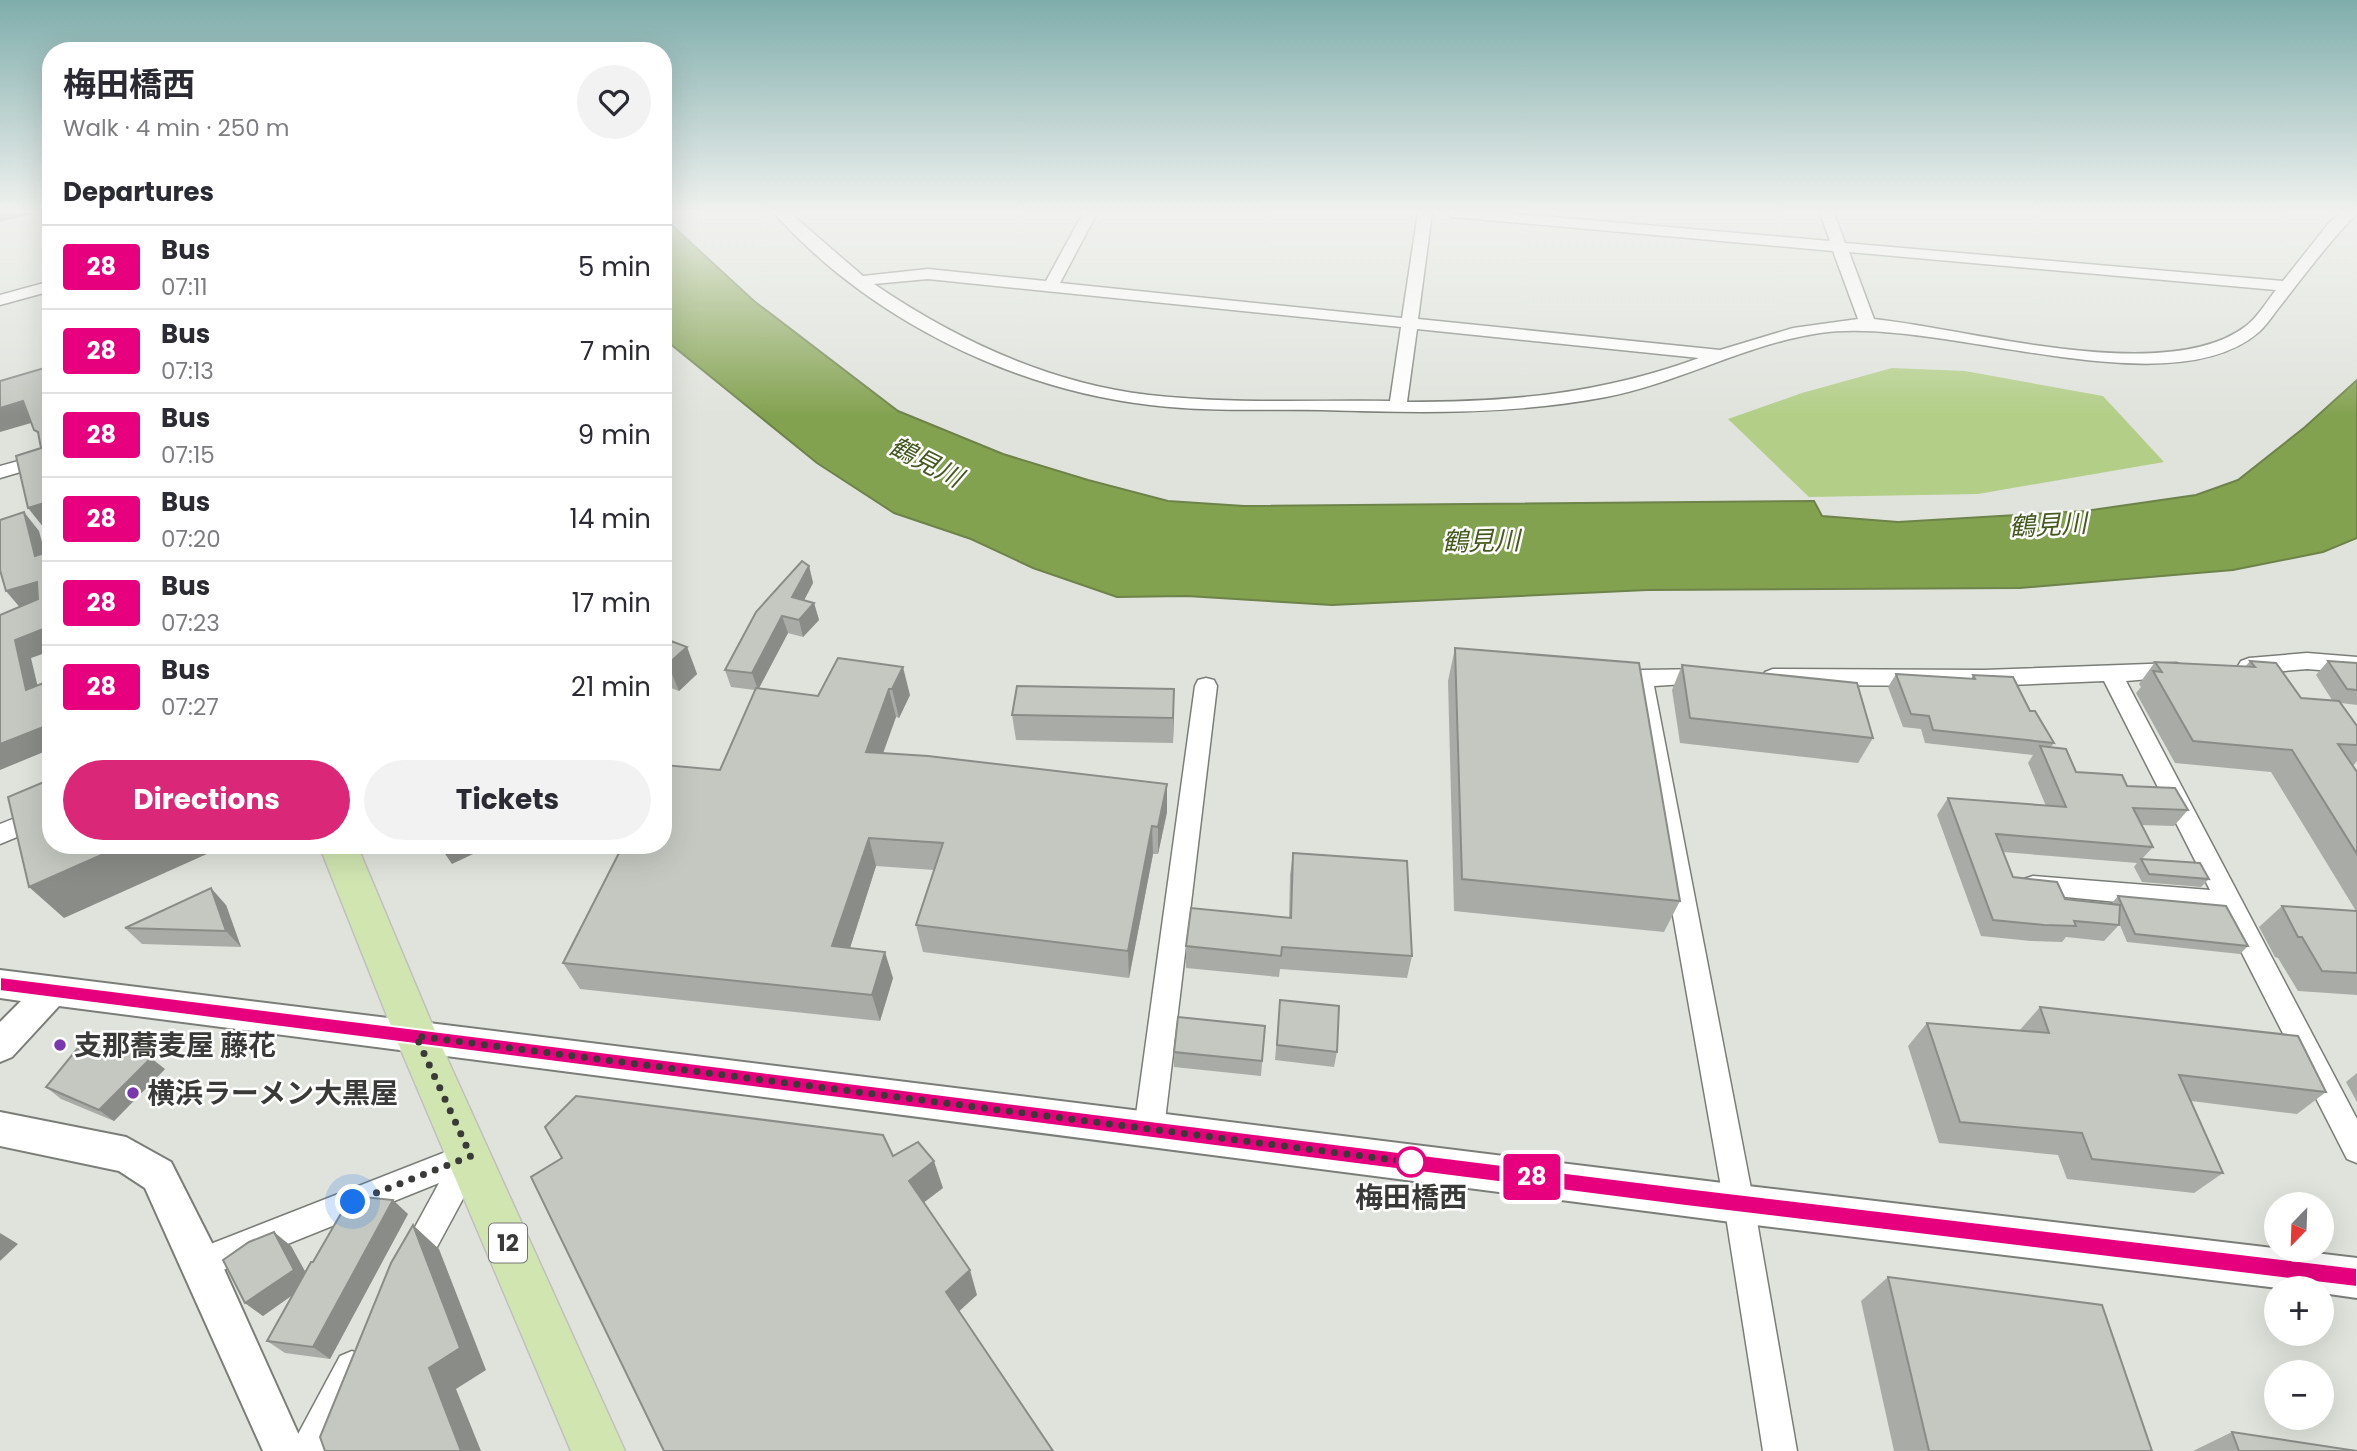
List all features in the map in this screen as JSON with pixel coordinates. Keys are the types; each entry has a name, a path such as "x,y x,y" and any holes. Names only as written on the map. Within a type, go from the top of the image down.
{"main road":[{"name":"12","path":"342,854 416,1036 471,1156 598,1451"}],"street":[{"path":"863,281 964,346 1018,370 1075,386 1150,400 1398,407 1519,405 1613,390 1817,329 1868,324 2128,359 2178,356 2224,346 2253,329 2293,281"},
{"path":"997,281 1724,355"},
{"path":"1051,286 1054,281"},
{"path":"1398,407 1415,281"},
{"path":"1852,281 1868,324"},
{"path":"2228,281 2289,286"},
{"path":"0,300 42,288"},
{"path":"0,472 42,460"},
{"path":"2223,669 2307,661 2357,666"},
{"path":"1780,1451 1739,1203 1642,678 1945,679 2195,670"},
{"path":"2112,675 2357,1149"},
{"path":"1149,1129 1206,686"},
{"path":"0,834 42,817"},
{"path":"2033,886 2228,902"},
{"path":"0,984 2357,1278"},
{"path":"0,1046 52,991"},
{"path":"0,1129 126,1155 159,1175 285,1451"},
{"path":"201,1263 471,1156"},
{"path":"398,1286 471,1156"},
{"path":"306,1451 365,1345"}],"shaded area":[{"path":"1892,368 1965,371 2103,396 2164,462 1978,494 1809,497 1728,419 1802,393"}],"water":[{"name":"鶴見川","path":"672,281 732,281 754,301 898,411 1003,454 1168,501 1244,506 1814,501 1822,516 1898,522 2085,511 2196,495 2238,480 2305,427 2357,380 2357,538 2323,552 2233,570 2020,588 1647,590 1332,605 1187,596 1117,597 1033,568 971,539 894,513 817,463 672,345"}],"building":[{"path":"42,369 42,504 28,508 16,456 41,448 38,432 34,430 23,401 0,408 0,381"},
{"path":"24,512 35,556 42,554 42,630 15,640 26,690 42,684 42,728 0,744 0,615 38,599 37,582 6,591 0,570 0,520"},
{"path":"802,561 809,566 792,597 814,603 799,620 782,616 752,673 725,670 756,612"},
{"path":"672,641 687,647 672,660"},
{"path":"1455,648 1639,663 1680,901 1462,879"},
{"path":"838,658 903,667 892,689 889,689 866,752 928,756 1167,784 1158,827 1152,826 1128,951 916,925 943,843 869,838 832,946 885,952 872,995 563,963 618,854 672,854 672,766 720,770 756,688 818,696"},
{"path":"2250,661 2276,663 2301,698 2339,701 2357,726 2357,745 2338,744 2357,772 2357,854 2292,750 2193,741 2153,671 2162,672 2155,662 2255,667"},
{"path":"2328,661 2357,663 2357,690 2347,689"},
{"path":"1682,665 1857,683 1873,738 1690,718"},
{"path":"1896,674 1975,679 1973,675 2013,677 2030,711 2035,711 2054,743 1933,730 1929,716 1911,714"},
{"path":"1017,686 1174,689 1173,718 1012,715"},
{"path":"2040,746 2066,749 2076,772 2122,775 2127,786 2175,788 2188,810 2133,808 2153,847 1996,834 2013,877 2057,882 2065,899 2120,905 2119,925 2074,921 2076,926 2044,925 1993,920 1948,798 2066,807"},
{"path":"42,783 42,854 104,854 29,887 8,797"},
{"path":"1293,853 1407,861 1412,956 1282,947 1281,956 1186,946 1191,908 1291,918"},
{"path":"2141,859 2200,863 2209,879 2149,874"},
{"path":"211,888 226,931 125,928"},
{"path":"2118,896 2226,906 2248,946 2135,934"},
{"path":"2282,906 2357,911 2357,973 2322,971 2302,937 2298,937"},
{"path":"1280,1000 1339,1006 1337,1052 1277,1045"},
{"path":"2040,1007 2298,1036 2326,1092 2179,1075 2223,1173 2092,1159 2082,1133 1960,1122 1927,1023 2049,1033"},
{"path":"1178,1017 1265,1026 1262,1061 1174,1052"},
{"path":"77,1049 122,1055 129,1049 151,1058 99,1110 46,1087"},
{"path":"576,1096 883,1135 893,1156 918,1142 934,1161 909,1181 970,1270 946,1292 1053,1451 664,1451 531,1177 562,1158 545,1127"},
{"path":"363,1197 393,1200 313,1347 267,1341 347,1203"},
{"path":"413,1225 460,1348 429,1368 461,1451 325,1451 320,1437 391,1263"},
{"path":"274,1232 294,1270 245,1303 223,1260 249,1242"},
{"path":"1888,1277 2102,1305 2152,1451 1929,1451"},
{"path":"2232,1432 2357,1451 2239,1451"}],"bus line":[{"name":"28","path":"0,984 1686,1197 2357,1278"}],"place":[{"name":"支那蕎麦屋 藤花","path":"60,1045"},
{"name":"横浜ラーメン大黒屋","path":"133,1093"},
{"name":"梅田橋西","path":"1411,1162"}],"route":[{"path":"353,1202 471,1156 416,1036 1418,1163 1411,1162"}]}
